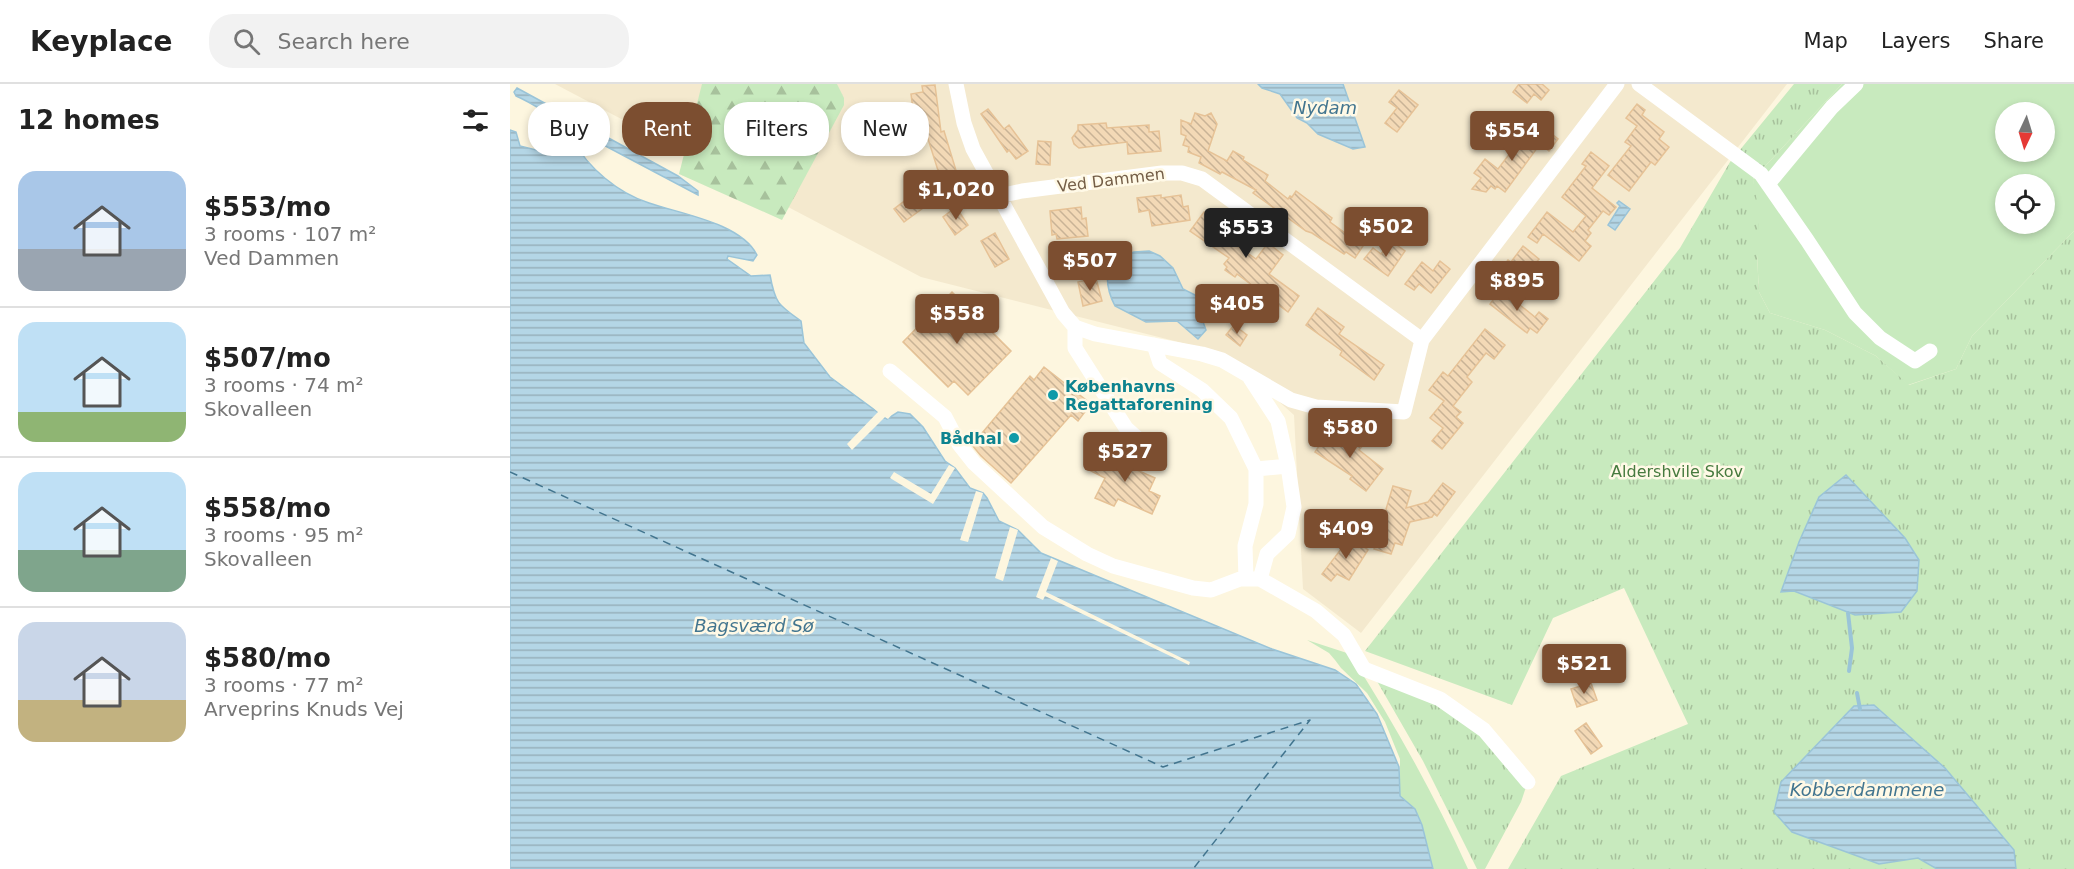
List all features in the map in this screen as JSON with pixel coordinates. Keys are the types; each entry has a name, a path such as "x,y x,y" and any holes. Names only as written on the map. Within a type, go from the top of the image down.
{"street":[{"path":"956,84 964,123 973,149 1063,313 1076,327 1095,334 1202,354 1222,360 1291,400 1316,407 1404,412 1422,340 1609,87"},
{"path":"1639,84 1761,174 1808,240 1855,313 1880,338 1915,361 1930,351"},
{"path":"1768,184 1832,107 1856,84"},
{"name":"Ved Dammen","path":"999,196 1162,173 1182,173 1202,179 1422,340"},
{"path":"1076,327 1075,348 1126,428 1156,455"},
{"path":"1154,345 1160,363 1202,390 1231,418 1256,469 1256,504 1245,546 1253,579"},
{"path":"890,370 945,417 965,452 1043,527 1087,554 1113,566 1193,588 1211,590 1240,579 1253,579 1316,611 1344,635 1364,669 1440,699 1484,730 1528,782"},
{"path":"1246,373 1278,421 1294,507 1288,534 1267,554 1253,579"},
{"path":"1256,469 1288,466"}],"shaded area":[{"path":"555,84 1787,84 1361,633 1303,589 1294,415 1226,354 921,277 692,156 712,156 712,102 622,102 622,119 610,113 610,102 589,102"}],"green space":[{"path":"702,84 837,84 844,98 844,102 841,102 841,111 829,133 829,102 724,102 724,156 817,156 782,220 679,174 684,156 712,156 712,102 697,102"},
{"name":"Aldershvile Skov","path":"1794,84 1842,84 1753,179 1759,213 1757,255 1759,292 1770,313 1825,330 1876,356 1909,385 1956,369 1972,336 2074,231 2074,869 1508,869 1561,776 1688,724 1624,588 1553,618 1512,705 1365,651 1680,248 1730,162"},
{"path":"1842,84 2074,84 2074,231 1972,336 1956,369 1908,385 1876,356 1825,330 1770,313 1759,292 1753,179"},
{"path":"1307,640 1350,654 1413,759 1468,869 1433,869 1422,825 1415,809 1400,796 1400,759 1385,722 1367,693 1329,653"},
{"path":"1374,676 1439,702 1482,734 1526,787 1521,802 1485,869 1477,869 1423,761"}],"water":[{"name":"Nydam","path":"1258,84 1343,84 1365,147 1353,149 1318,134 1307,123 1297,118 1280,94 1262,88"},
{"path":"517,88 543,102 528,102 516,96 514,92"},
{"name":"Bagsværd Sø","path":"510,130 516,132 520,146 528,148 528,156 584,156 595,170 615,186 637,199 709,221 738,235 757,255 753,261 728,256 727,259 751,276 770,275 776,298 787,311 801,321 804,343 830,377 887,419 898,412 910,414 923,427 945,461 955,468 970,488 983,493 999,521 1018,530 1041,553 1272,649 1335,670 1356,684 1377,714 1399,767 1400,796 1415,809 1422,825 1433,869 510,869"},
{"path":"610,139 622,145 622,155 610,148"},
{"path":"624,156 641,156 678,176 698,191 698,195"},
{"path":"1619,201 1630,209 1615,230 1608,225 1620,206 1617,203"},
{"path":"1149,251 1160,256 1173,268 1183,289 1199,297 1206,330 1198,339 1177,321 1146,322 1115,306 1108,283 1110,260 1134,252"},
{"path":"1846,475 1905,538 1919,560 1917,591 1901,612 1855,615 1794,591 1781,592 1799,542 1819,497"},
{"name":"Kobberdammene","path":"1874,705 1945,768 2014,850 2016,869 1937,869 1918,858 1879,864 1792,832 1774,812 1781,782 1854,706"}],"pier":[{"path":"875,405 888,416 895,411 888,419 885,417 852,450 847,444 878,412 873,407"},
{"path":"949,465 955,468 933,504 890,478 894,472 931,494"},
{"path":"976,491 983,493 968,542 960,540"},
{"path":"1010,527 1018,530 1003,581 995,578"},
{"path":"1051,558 1058,561 1046,592 1190,662 1189,665 1045,596 1043,600 1036,597"}],"building":[{"path":"1519,84 1542,84 1549,90 1541,100 1534,94 1527,103 1513,92"},
{"path":"935,85 941,132 944,131 958,177 942,183 929,142 929,102 912,102 911,94 923,92 922,86"},
{"path":"1399,90 1418,105 1397,132 1385,123 1397,108 1389,102"},
{"path":"1637,104 1645,110 1642,115 1664,132 1659,139 1669,147 1655,165 1651,162 1629,191 1608,175 1631,146 1625,142 1637,126 1626,118"},
{"path":"988,109 1004,129 1009,125 1028,151 1016,159 1009,150 1007,152 981,114"},
{"path":"1195,113 1205,116 1211,113 1217,124 1208,151 1227,161 1233,151 1244,157 1243,160 1268,175 1265,181 1288,199 1296,191 1332,218 1330,222 1363,246 1355,258 1346,252 1344,254 1306,231 1253,193 1256,190 1199,163 1201,157 1188,152 1189,147 1183,145 1186,136 1181,134 1181,120 1191,124"},
{"path":"1106,123 1107,128 1149,125 1149,132 1159,131 1161,151 1128,154 1127,142 1079,148 1074,144 1072,138 1078,130 1078,125"},
{"path":"1530,127 1543,138 1548,131 1558,139 1549,151 1540,144 1505,192 1497,186 1495,189 1491,186 1486,192 1472,189 1481,178 1474,173 1485,159 1498,169"},
{"path":"1038,141 1051,142 1050,165 1036,164"},
{"path":"1591,152 1609,166 1592,188 1616,207 1609,215 1603,211 1588,230 1591,233 1585,241 1591,246 1579,261 1543,234 1537,243 1528,237 1547,212 1573,232 1586,216 1562,197 1586,166 1582,164"},
{"path":"928,183 938,197 904,222 894,209"},
{"path":"1161,195 1161,198 1181,195 1183,207 1188,206 1190,220 1152,226 1149,210 1139,212 1137,198"},
{"path":"956,207 968,225 955,235 943,217"},
{"path":"1081,207 1082,219 1086,218 1088,236 1057,239 1056,234 1052,235 1050,211"},
{"path":"1204,212 1213,218 1215,216 1231,228 1236,221 1244,227 1233,243 1256,259 1268,243 1283,255 1269,274 1299,296 1288,312 1237,274 1235,277 1225,270 1227,267 1224,264 1229,258 1190,231"},
{"path":"995,233 1009,259 995,267 981,241"},
{"path":"1391,241 1405,251 1388,276 1364,259 1373,248 1381,254"},
{"path":"1523,246 1539,259 1535,264 1550,276 1543,284 1520,267 1508,283 1497,274 1508,260 1511,262"},
{"path":"1440,261 1450,269 1431,293 1419,284 1414,290 1405,284 1422,262 1433,271"},
{"path":"1096,278 1102,301 1083,306 1078,282"},
{"path":"1504,285 1515,293 1511,298 1535,317 1539,312 1548,319 1537,333 1530,328 1527,333 1490,304"},
{"path":"952,292 1011,351 968,395 954,381 948,387 903,342"},
{"path":"1318,308 1344,327 1339,334 1384,365 1374,380 1340,355 1342,351 1306,325"},
{"path":"1234,325 1247,335 1240,346 1226,335"},
{"path":"1485,329 1505,345 1494,359 1486,353 1467,377 1472,382 1453,406 1461,412 1456,417 1463,423 1442,449 1432,441 1443,428 1430,418 1444,401 1429,390 1443,372 1448,376"},
{"name":"Bådhal","path":"1044,367 1091,404 1078,421 1071,415 1011,483 972,445 1030,376 1034,380"},
{"path":"1329,431 1349,440 1352,436 1364,444 1359,450 1383,469 1366,491 1350,479 1352,476 1315,452"},
{"path":"1109,453 1114,455 1115,453 1135,462 1132,468 1155,478 1149,491 1160,496 1152,514 1118,499 1114,506 1095,498 1105,478 1089,470 1094,459 1104,463"},
{"path":"1443,483 1455,492 1437,516 1434,514 1432,517 1410,522 1402,545 1395,543 1391,554 1374,549 1393,486 1411,491 1406,508 1428,502"},
{"path":"1351,536 1368,550 1349,580 1337,574 1331,581 1322,574"},
{"path":"1591,683 1597,700 1577,707 1571,689"},
{"path":"1586,723 1602,746 1591,754 1575,731"}],"waterway":[{"path":"1848,613 1852,648 1849,671"},
{"path":"1857,693 1860,709"}],"ferry route":[{"path":"510,472 1163,767 1310,720 1193,869"}],"place":[{"name":"Københavns Regattaforening","path":"1053,395"},
{"name":"Bådhal","path":"1014,438"}]}
